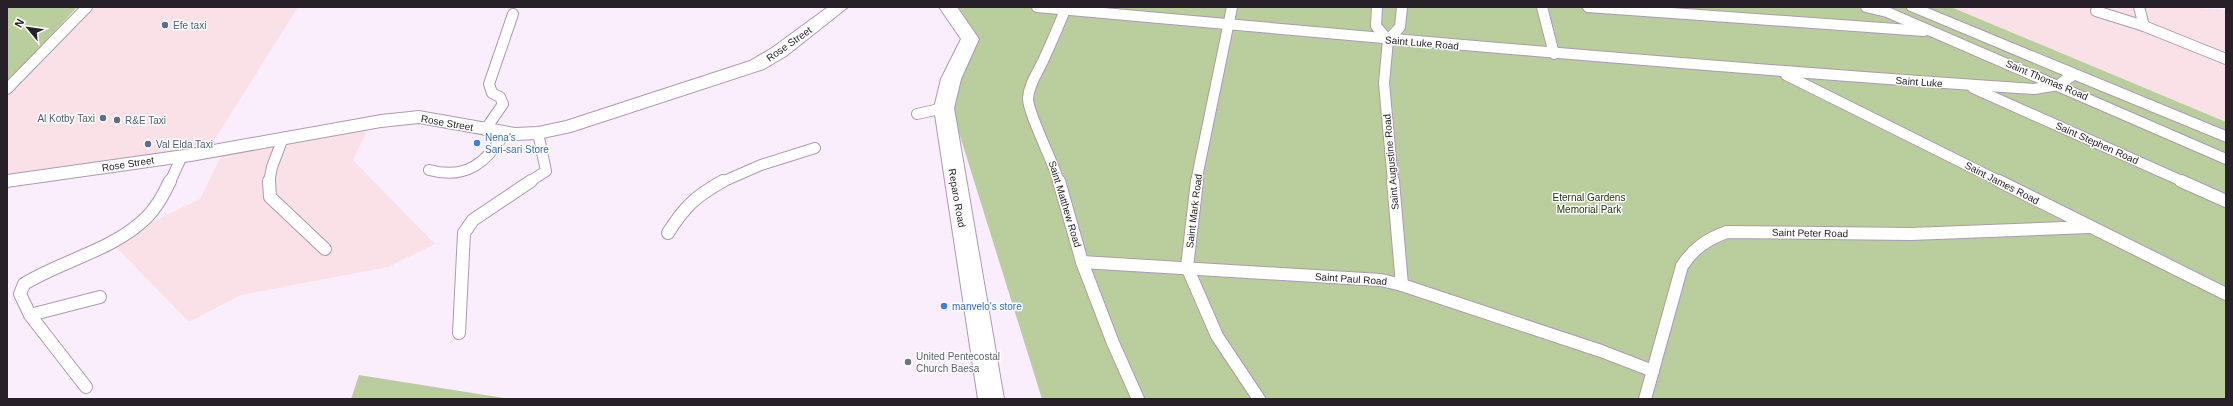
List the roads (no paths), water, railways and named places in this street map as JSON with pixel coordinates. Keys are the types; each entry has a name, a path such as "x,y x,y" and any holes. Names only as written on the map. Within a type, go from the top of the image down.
{"street":[{"name":"Rose Street","path":"7,181 182,156 283,138 419,117 505,133 538,133 571,126 757,65 779,52 839,7"},
{"name":"Reparo Road","path":"948,7 970,39 951,79 944,108 991,399"},
{"path":"1913,7 2226,137"},
{"path":"2058,85 2075,73"}],"lane":[{"path":"7,89 87,7"},
{"name":"Saint Luke Road","path":"1037,7 1090,9 1228,25 1388,40 1779,72"},
{"name":"Saint Mark Road","path":"1232,7 1197,177 1187,267 1217,336 1252,392 1259,399"},
{"path":"1377,7 1376,26 1388,40 1400,27 1402,7"},
{"path":"1542,7 1554,54"},
{"path":"1588,7 1934,32"},
{"name":"Saint Thomas Road","path":"1866,7 1887,12 2226,159"},
{"path":"2139,7 2144,26"},
{"name":"Saint Matthew Road","path":"1065,8 1059,27 1032,84 1028,99 1030,109 1054,165 1082,262 1113,342 1138,399"},
{"path":"2096,12 2144,26 2226,59"},
{"path":"485,130 503,104 500,97 492,93 489,84 513,14"},
{"name":"Saint Augustine Road","path":"1388,40 1384,83 1402,285"},
{"name":"Saint Luke","path":"1779,72 1968,85 2034,88 2058,85"},
{"name":"Saint James Road","path":"1779,72 2089,227 2226,293"},
{"name":"Saint Stephen Road","path":"1968,85 2226,201"},
{"path":"917,114 944,108"},
{"path":"429,170 450,174 465,172 477,166 500,142 505,133"},
{"path":"459,333 464,233 473,220 546,171 538,133"},
{"path":"283,138 270,173 267,188 270,197 326,249"},
{"path":"668,233 680,213 710,189 742,173 815,148"},
{"path":"86,387 30,315 20,294 24,284 138,225 154,209 182,156"},
{"name":"Saint Peter Road","path":"1645,399 1682,266 1691,251 1706,239 1727,232 1911,234 2089,227"},
{"name":"Saint Paul Road","path":"1082,262 1187,267 1381,280 1402,285 1601,351 1653,371"},
{"path":"30,315 100,297"}],"place":[{"name":"Efe taxi","path":"165,25"},
{"name":"Al Kotby Taxi","path":"103,118"},
{"name":"R&E Taxi","path":"117,120"},
{"name":"Nena's Sari-sari Store","path":"477,143"},
{"name":"Val Elda Taxi","path":"148,144"},
{"name":"manvelo's store","path":"944,306"},
{"name":"United Pentecostal Church Baesa","path":"908,362"}],"park label":[{"name":"Eternal Gardens Memorial Park","path":"1589,202"}]}
